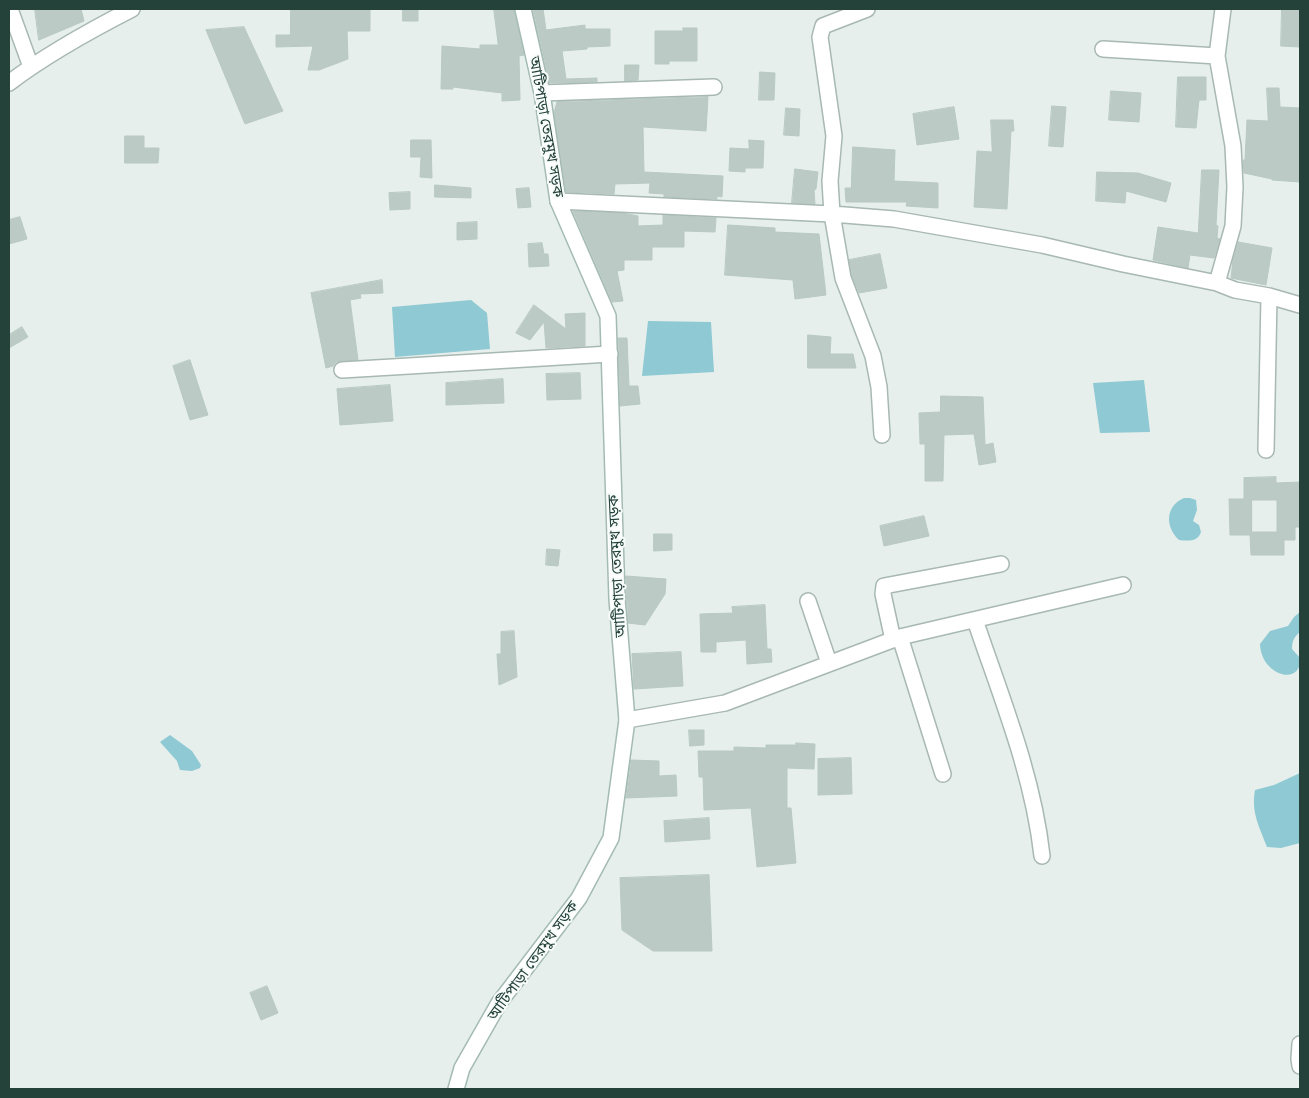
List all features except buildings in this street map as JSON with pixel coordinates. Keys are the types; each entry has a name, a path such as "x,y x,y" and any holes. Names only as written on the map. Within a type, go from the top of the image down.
{"street":[{"path":"10,9 30,67"},
{"path":"9,83 30,67 132,9"},
{"name":"আটিপাড়া তেরমুখ সড়ক","path":"456,1089 462,1068 499,1003 580,898 611,838 627,720 617,599 608,316 558,201 542,93 523,9"},
{"path":"867,9 823,26 820,36 834,136 830,181 832,214 843,278 873,356 879,387 882,435"},
{"path":"1217,283 1233,226 1235,187 1234,146 1217,56 1223,9"},
{"path":"1103,49 1217,56"},
{"path":"542,93 714,87"},
{"path":"558,201 832,214 894,219 1042,245 1217,283 1235,290 1269,296 1300,305"},
{"path":"1266,450 1269,296"},
{"path":"342,370 610,354"},
{"path":"943,774 896,638 884,594 884,586 1001,564"},
{"path":"627,720 725,703 896,638 1123,585"},
{"path":"808,601 829,663"},
{"path":"975,620 1028,779 1038,825 1042,856"},
{"path":"1300,1044 1300,1066"}],"water":[{"path":"471,300 487,313 490,349 395,357 392,307"},
{"path":"648,321 711,322 714,372 642,376"},
{"path":"1144,380 1150,432 1100,433 1093,383"},
{"path":"1184,498 1196,500 1197,510 1193,521 1199,525 1201,532 1198,538 1186,541 1179,540 1174,535 1169,523 1170,511 1173,506"},
{"path":"1300,612 1300,632 1292,644 1292,649 1300,658 1299,667 1295,673 1281,674 1267,664 1262,655 1260,644 1270,631 1288,626"},
{"path":"170,735 192,751 201,765 200,768 192,771 180,770 177,761 160,742"},
{"path":"1300,773 1300,843 1281,848 1267,847 1255,812 1255,790 1274,785"}]}
